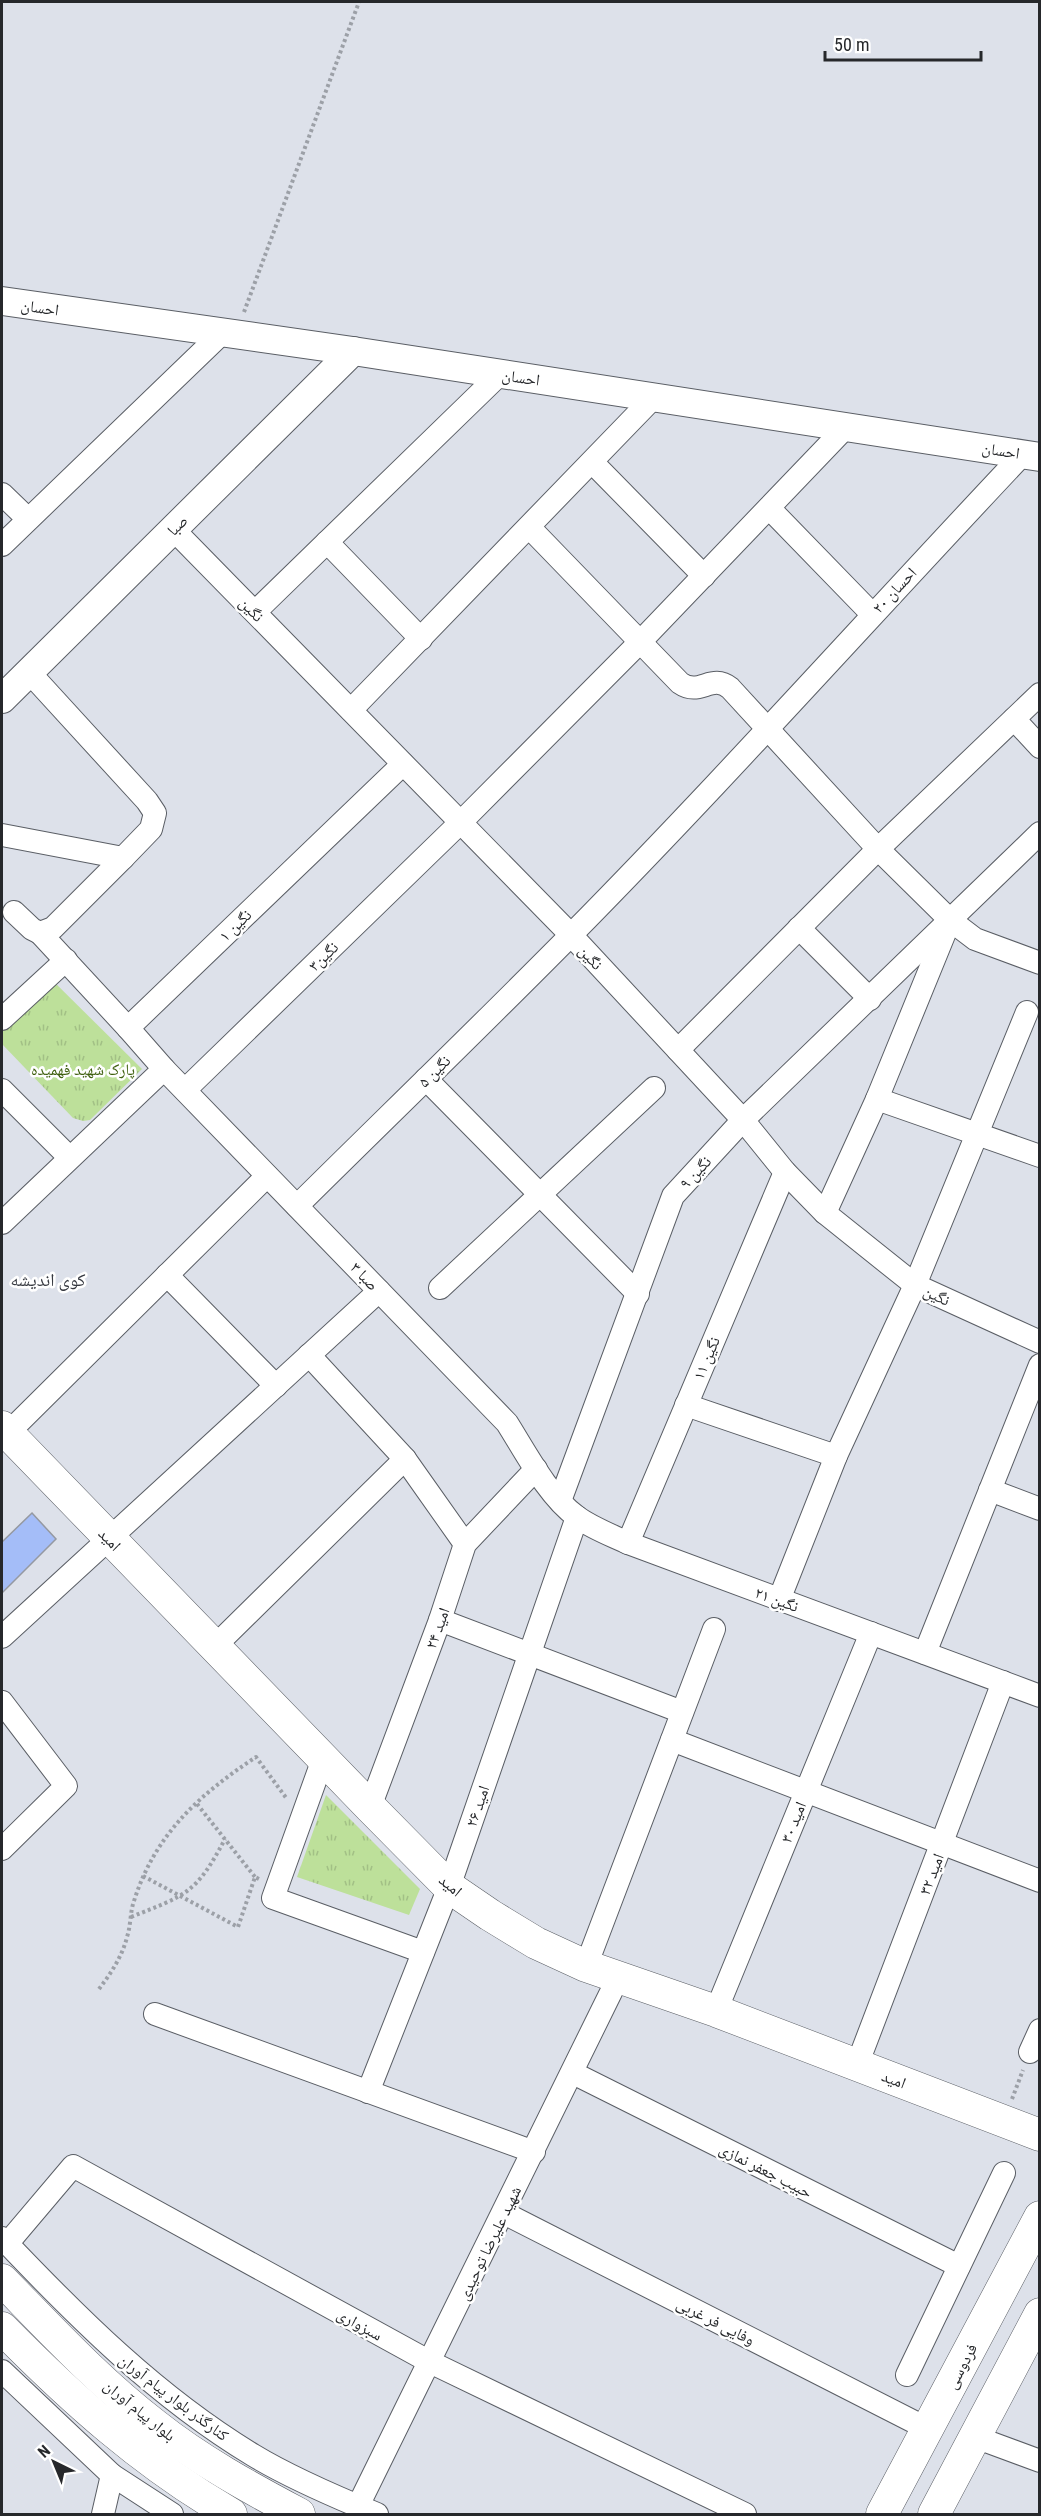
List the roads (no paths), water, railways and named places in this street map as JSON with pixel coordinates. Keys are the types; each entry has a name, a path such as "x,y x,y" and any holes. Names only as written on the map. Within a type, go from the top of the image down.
{"main road":[{"name":"امید","path":"5,1430 449,1887 537,1943 586,1966 716,2011 1040,2135"},
{"name":"فردوسی","path":"882,2514 1040,2217"},
{"name":"بلوار پیام آوران","path":"2,2280 87,2367 156,2426 262,2494 299,2514"},
{"path":"934,2514 1040,2314"},
{"name":"بلوار پیام آوران","path":"2,2328 63,2390 135,2451 198,2495 231,2514"}],"street":[{"name":"احسان","path":"2,302 353,351 1032,455"},
{"path":"2,545 228,334"},
{"name":"صبا","path":"2,699 353,351"},
{"path":"255,612 500,374"},
{"path":"351,710 654,397"},
{"name":"نگین۳","path":"184,1090 462,822 640,642 846,427"},
{"name":"احسان ۲۰","path":"571,935 768,729 872,614 1032,455"},
{"path":"592,462 704,576"},
{"path":"2,494 28,519"},
{"path":"769,508 872,614"},
{"path":"529,527 687,688 696,688 714,682 723,683 878,849 950,920 975,939 1040,963"},
{"name":"نگین","path":"173,529 571,935 744,1120 785,1172 825,1213 915,1285 1040,1342"},
{"path":"327,542 421,639"},
{"path":"29,672 147,801 154,813 151,829 52,928 40,933"},
{"path":"678,1050 878,849 1040,694"},
{"path":"1014,718 1040,747"},
{"name":"نگین ۱","path":"128,1028 403,764"},
{"name":"نگین ۹","path":"560,1501 673,1196 744,1120 1040,833"},
{"path":"2,835 123,858"},
{"path":"6,912 40,933 184,1090"},
{"path":"825,1213 877,1099 950,920"},
{"path":"799,928 870,999"},
{"name":"نگین ۵","path":"297,1206 571,935"},
{"path":"2,1019 66,960"},
{"path":"779,1600 836,1456 915,1285 1027,1012"},
{"path":"2,1222 164,1069"},
{"path":"426,1079 638,1294"},
{"path":"440,1288 654,1088"},
{"name":"صبا ۳","path":"184,1090 507,1423 536,1469"},
{"path":"877,1099 1040,1156"},
{"path":"5,1100 69,1157"},
{"name":"نگین ۱۱","path":"628,1544 785,1172"},
{"path":"5,1430 267,1176"},
{"path":"167,1275 276,1386"},
{"path":"2,1637 379,1291"},
{"path":"309,1355 405,1459 465,1544"},
{"path":"925,1653 1040,1365"},
{"path":"686,1405 836,1456"},
{"path":"214,1647 405,1459"},
{"name":"نگین ۲۱","path":"536,1469 560,1501 577,1517 628,1544 1040,1696"},
{"name":"امید ۲۴","path":"370,1807 440,1620 465,1544 536,1469"},
{"path":"990,1490 1040,1509"},
{"name":"امید ۲۶","path":"368,2091 449,1887 577,1517"},
{"path":"440,1620 682,1712"},
{"path":"586,1966 714,1629"},
{"name":"امید ۳۰","path":"716,2011 870,1633"},
{"name":"امید ۳۲","path":"857,2065 1003,1682"},
{"path":"2,1702 66,1786 2,1849"},
{"path":"672,1740 1040,1881"},
{"path":"323,1759 273,1898 423,1952"},
{"name":"شهید علیرضا توحیدی","path":"367,2510 430,2362 618,1978"},
{"path":"155,2014 534,2152"},
{"path":"1030,2052 1040,2030"},
{"name":"حبیب جعفر نمازی","path":"573,2073 958,2266"},
{"name":"سبزواری","path":"4,2241 73,2166 430,2362 745,2514"},
{"path":"907,2374 1004,2173"},
{"name":"وفایی فر غربی","path":"504,2213 928,2429"},
{"name":"کنارگذر بلوار پیام آوران","path":"4,2241 112,2350 205,2423 254,2456 367,2510"},
{"path":"2,2371 112,2475 172,2514"},
{"path":"975,2437 1040,2461"},
{"path":"103,2514 112,2475"}],"district":[{"name":"کوی اندیشه","path":"48,1280"}],"park label":[{"name":"پارک شهید فهمیده","path":"83,1069"}]}
